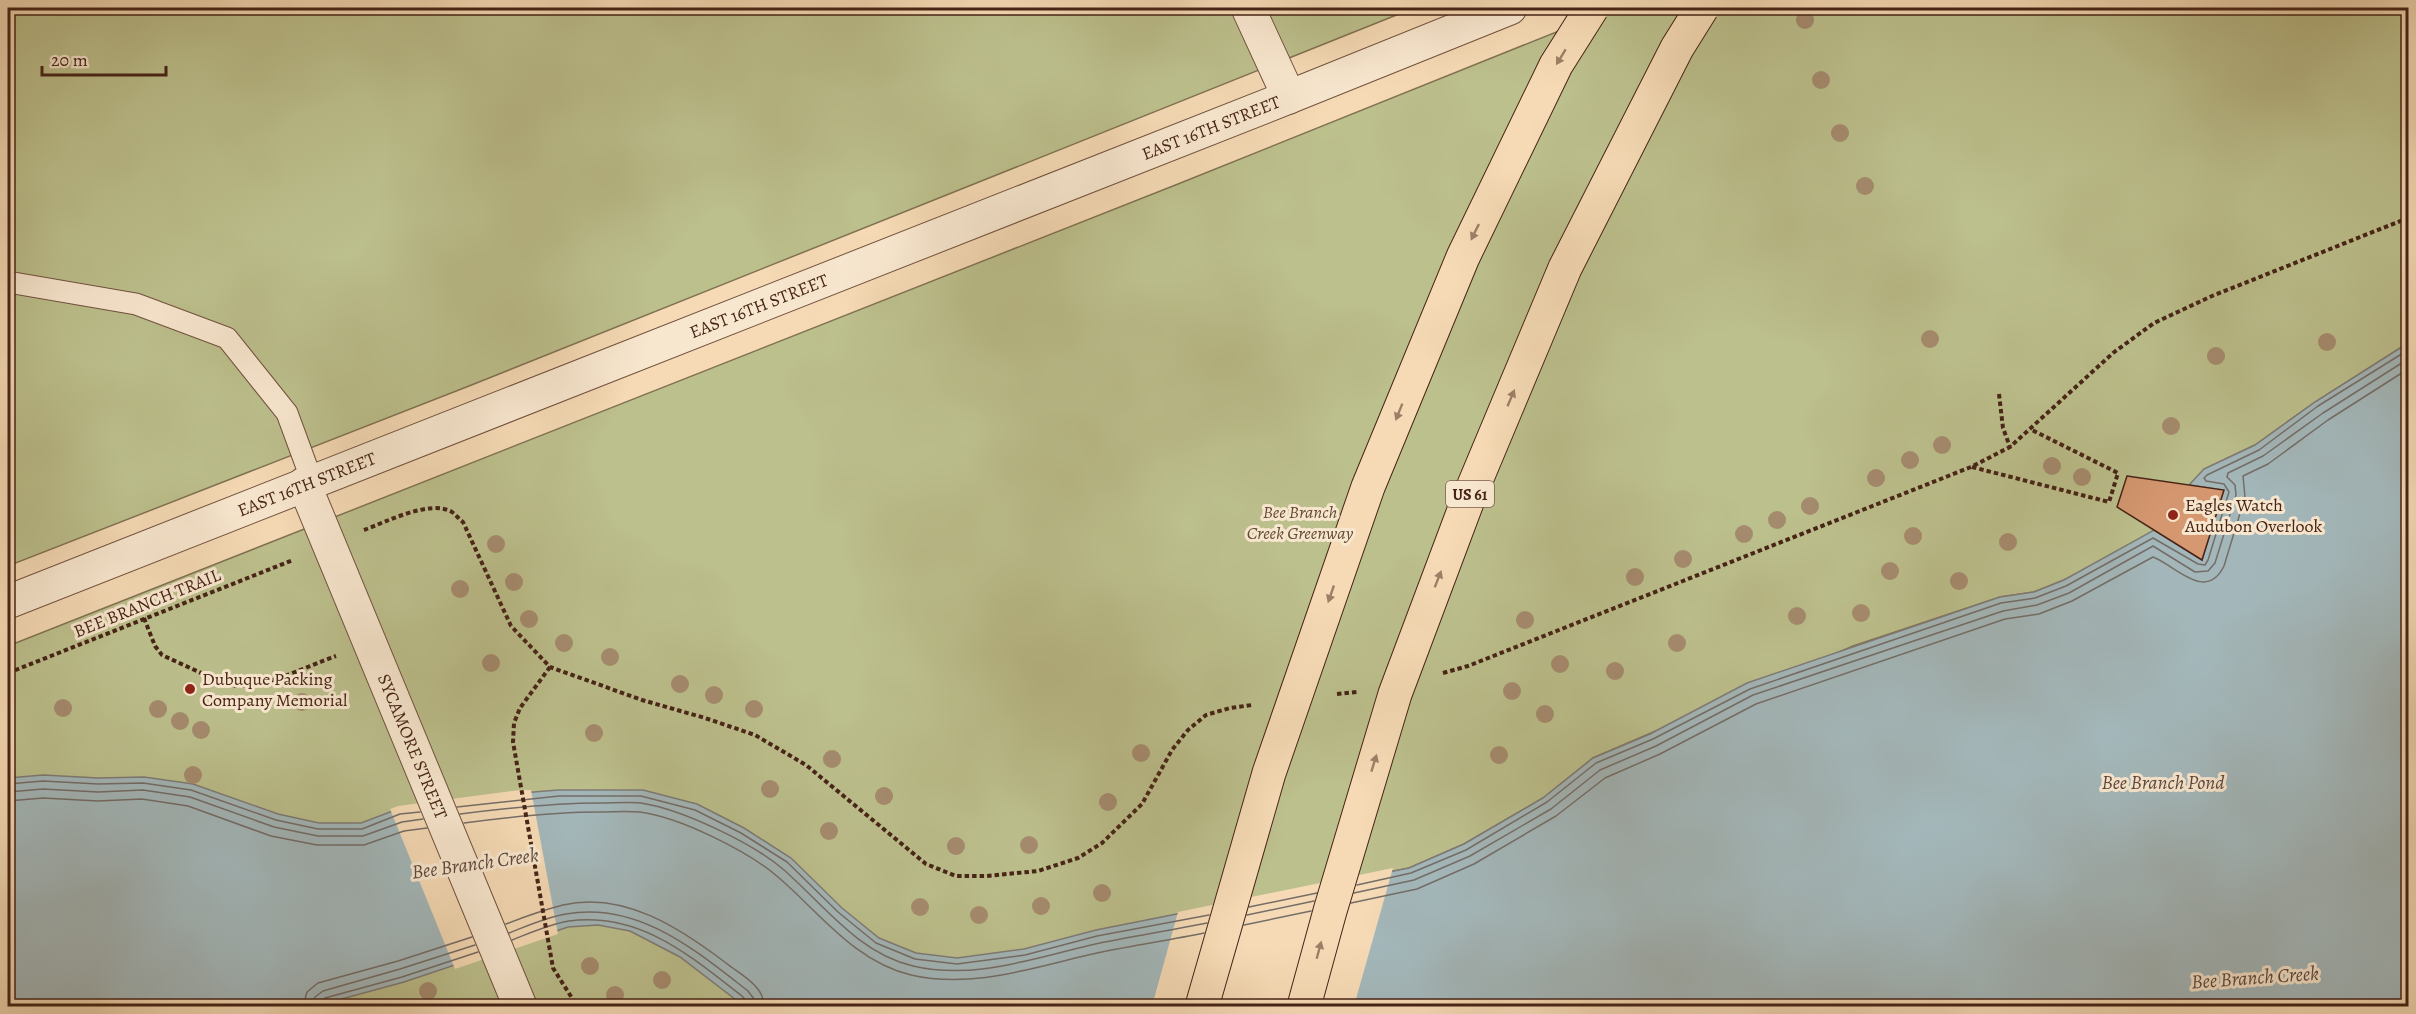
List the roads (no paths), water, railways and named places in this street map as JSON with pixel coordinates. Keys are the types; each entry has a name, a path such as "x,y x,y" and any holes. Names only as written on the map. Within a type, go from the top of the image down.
{"highway":[{"path":"1202,1006 1269,773 1368,487 1463,257 1556,65 1592,8"},
{"name":"US 61","path":"1304,1006 1329,911 1395,694 1469,497 1565,268 1677,48 1702,8"}],"street":[{"path":"1248,8 1289,97"},
{"name":"EAST 16TH STREET","path":"8,602 1510,8"},
{"name":"SYCAMORE STREET","path":"308,483 424,777 520,1006"}],"lane":[{"path":"8,282 136,304 227,338 287,413 308,483"}],"water":[{"name":"Bee Branch Pond","path":"2408,343 2408,1006 744,1006 680,957 630,931 598,925 568,927 404,982 316,1006 8,1006 8,778 43,775 98,778 144,777 193,784 278,814 319,823 361,823 398,809 521,793 558,790 643,790 697,804 744,828 791,858 842,908 879,938 916,953 957,958 1024,949 1096,930 1409,868 1464,844 1543,798 1593,758 1650,734 1747,683 2000,597 2034,592 2064,580 2154,530 2202,560 2223,490 2189,485 2204,469 2255,445 2315,402"}],"place":[{"name":"Eagles Watch Audubon Overlook","path":"2173,515"},
{"name":"Dubuque Packing Company Memorial","path":"190,689"}],"park label":[{"name":"Bee Branch Creek Greenway","path":"1300,522"}],"water label":[{"name":"Bee Branch Creek","path":"475,863"},
{"name":"Bee Branch Creek","path":"2255,977"}]}
